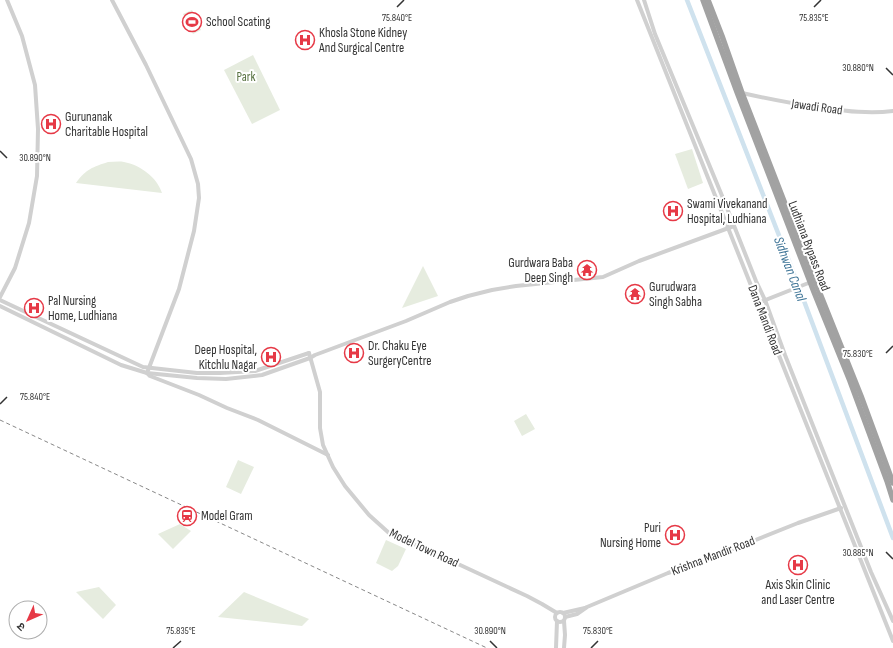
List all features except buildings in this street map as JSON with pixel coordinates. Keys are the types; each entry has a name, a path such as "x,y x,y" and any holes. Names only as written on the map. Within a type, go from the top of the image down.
{"highway":[{"name":"Ludhiana Bypass Road","path":"703,0 737,92 850,381 893,500"},
{"name":"Ludhiana Bypass Road","path":"708,0 742,93 861,396 893,483"}],"street":[{"path":"0,297 15,268 29,223 37,176 38,129 35,85 22,36 7,0"},
{"path":"112,0 146,65 191,159 198,184 199,198 194,231 179,289 147,370 150,376 199,395 256,420 328,455"},
{"name":"Dana Mandi Road","path":"637,0 893,641"},
{"path":"644,0 656,34 765,300 785,355 845,506 893,621"},
{"name":"Jawadi Road","path":"742,93 776,101 843,111 893,111"},
{"path":"0,306 121,365 197,378 226,379 262,375 310,358 468,296 516,286 604,277 639,261 734,226"},
{"path":"758,303 811,282"},
{"path":"0,300 147,370 220,374 255,371 308,353 315,355"},
{"name":"Model Town Road","path":"308,353 320,392 320,428 323,444 345,486 369,515 389,534 527,596 557,613"},
{"name":"Krishna Mandir Road","path":"565,619 668,573 845,506"},
{"name":"Krishna Mandir Road","path":"563,613 588,608"},
{"path":"556,648 557,622 555,617 559,612 563,613 565,619 564,648"},
{"path":"557,622 560,623 565,619"}],"green space":[{"name":"School Scating","path":"192,10 201,30 193,34 183,14"},
{"name":"Park","path":"253,55 280,110 252,124 224,70"},
{"path":"692,149 703,183 688,189 675,154"},
{"path":"108,162 124,162 142,169 152,177 160,187 162,193 76,183 90,169"},
{"path":"423,266 438,296 402,308"},
{"path":"526,414 535,429 522,436 514,421"},
{"path":"238,460 254,467 241,494 226,487"},
{"path":"180,524 191,531 173,549 158,534"},
{"path":"386,540 406,549 398,566 392,571 376,563"},
{"path":"99,587 116,605 103,619 76,592"},
{"path":"244,592 309,619 302,626 218,617"}],"waterway":[{"name":"Sidhwan Canal","path":"687,0 789,261 893,538"}],"railway":[{"path":"0,420 487,648"}],"place":[{"name":"School Scating","path":"192,22"},
{"name":"Khosla Stone Kidney And Surgical Centre","path":"305,40"},
{"name":"Gurunanak Charitable Hospital","path":"51,124"},
{"name":"Swami Vivekanand Hospital, Ludhiana","path":"673,211"},
{"name":"Gurdwara Baba Deep Singh","path":"587,270"},
{"name":"Gurudwara Singh Sabha","path":"635,294"},
{"name":"Pal Nursing Home, Ludhiana","path":"34,308"},
{"name":"Dr. Chaku Eye SurgeryCentre","path":"354,353"},
{"name":"Deep Hospital, Kitchlu Nagar","path":"271,357"},
{"name":"Model Gram","path":"187,516"},
{"name":"Puri Nursing Home","path":"675,535"},
{"name":"Axis Skin Clinic and Laser Centre","path":"798,565"}]}
